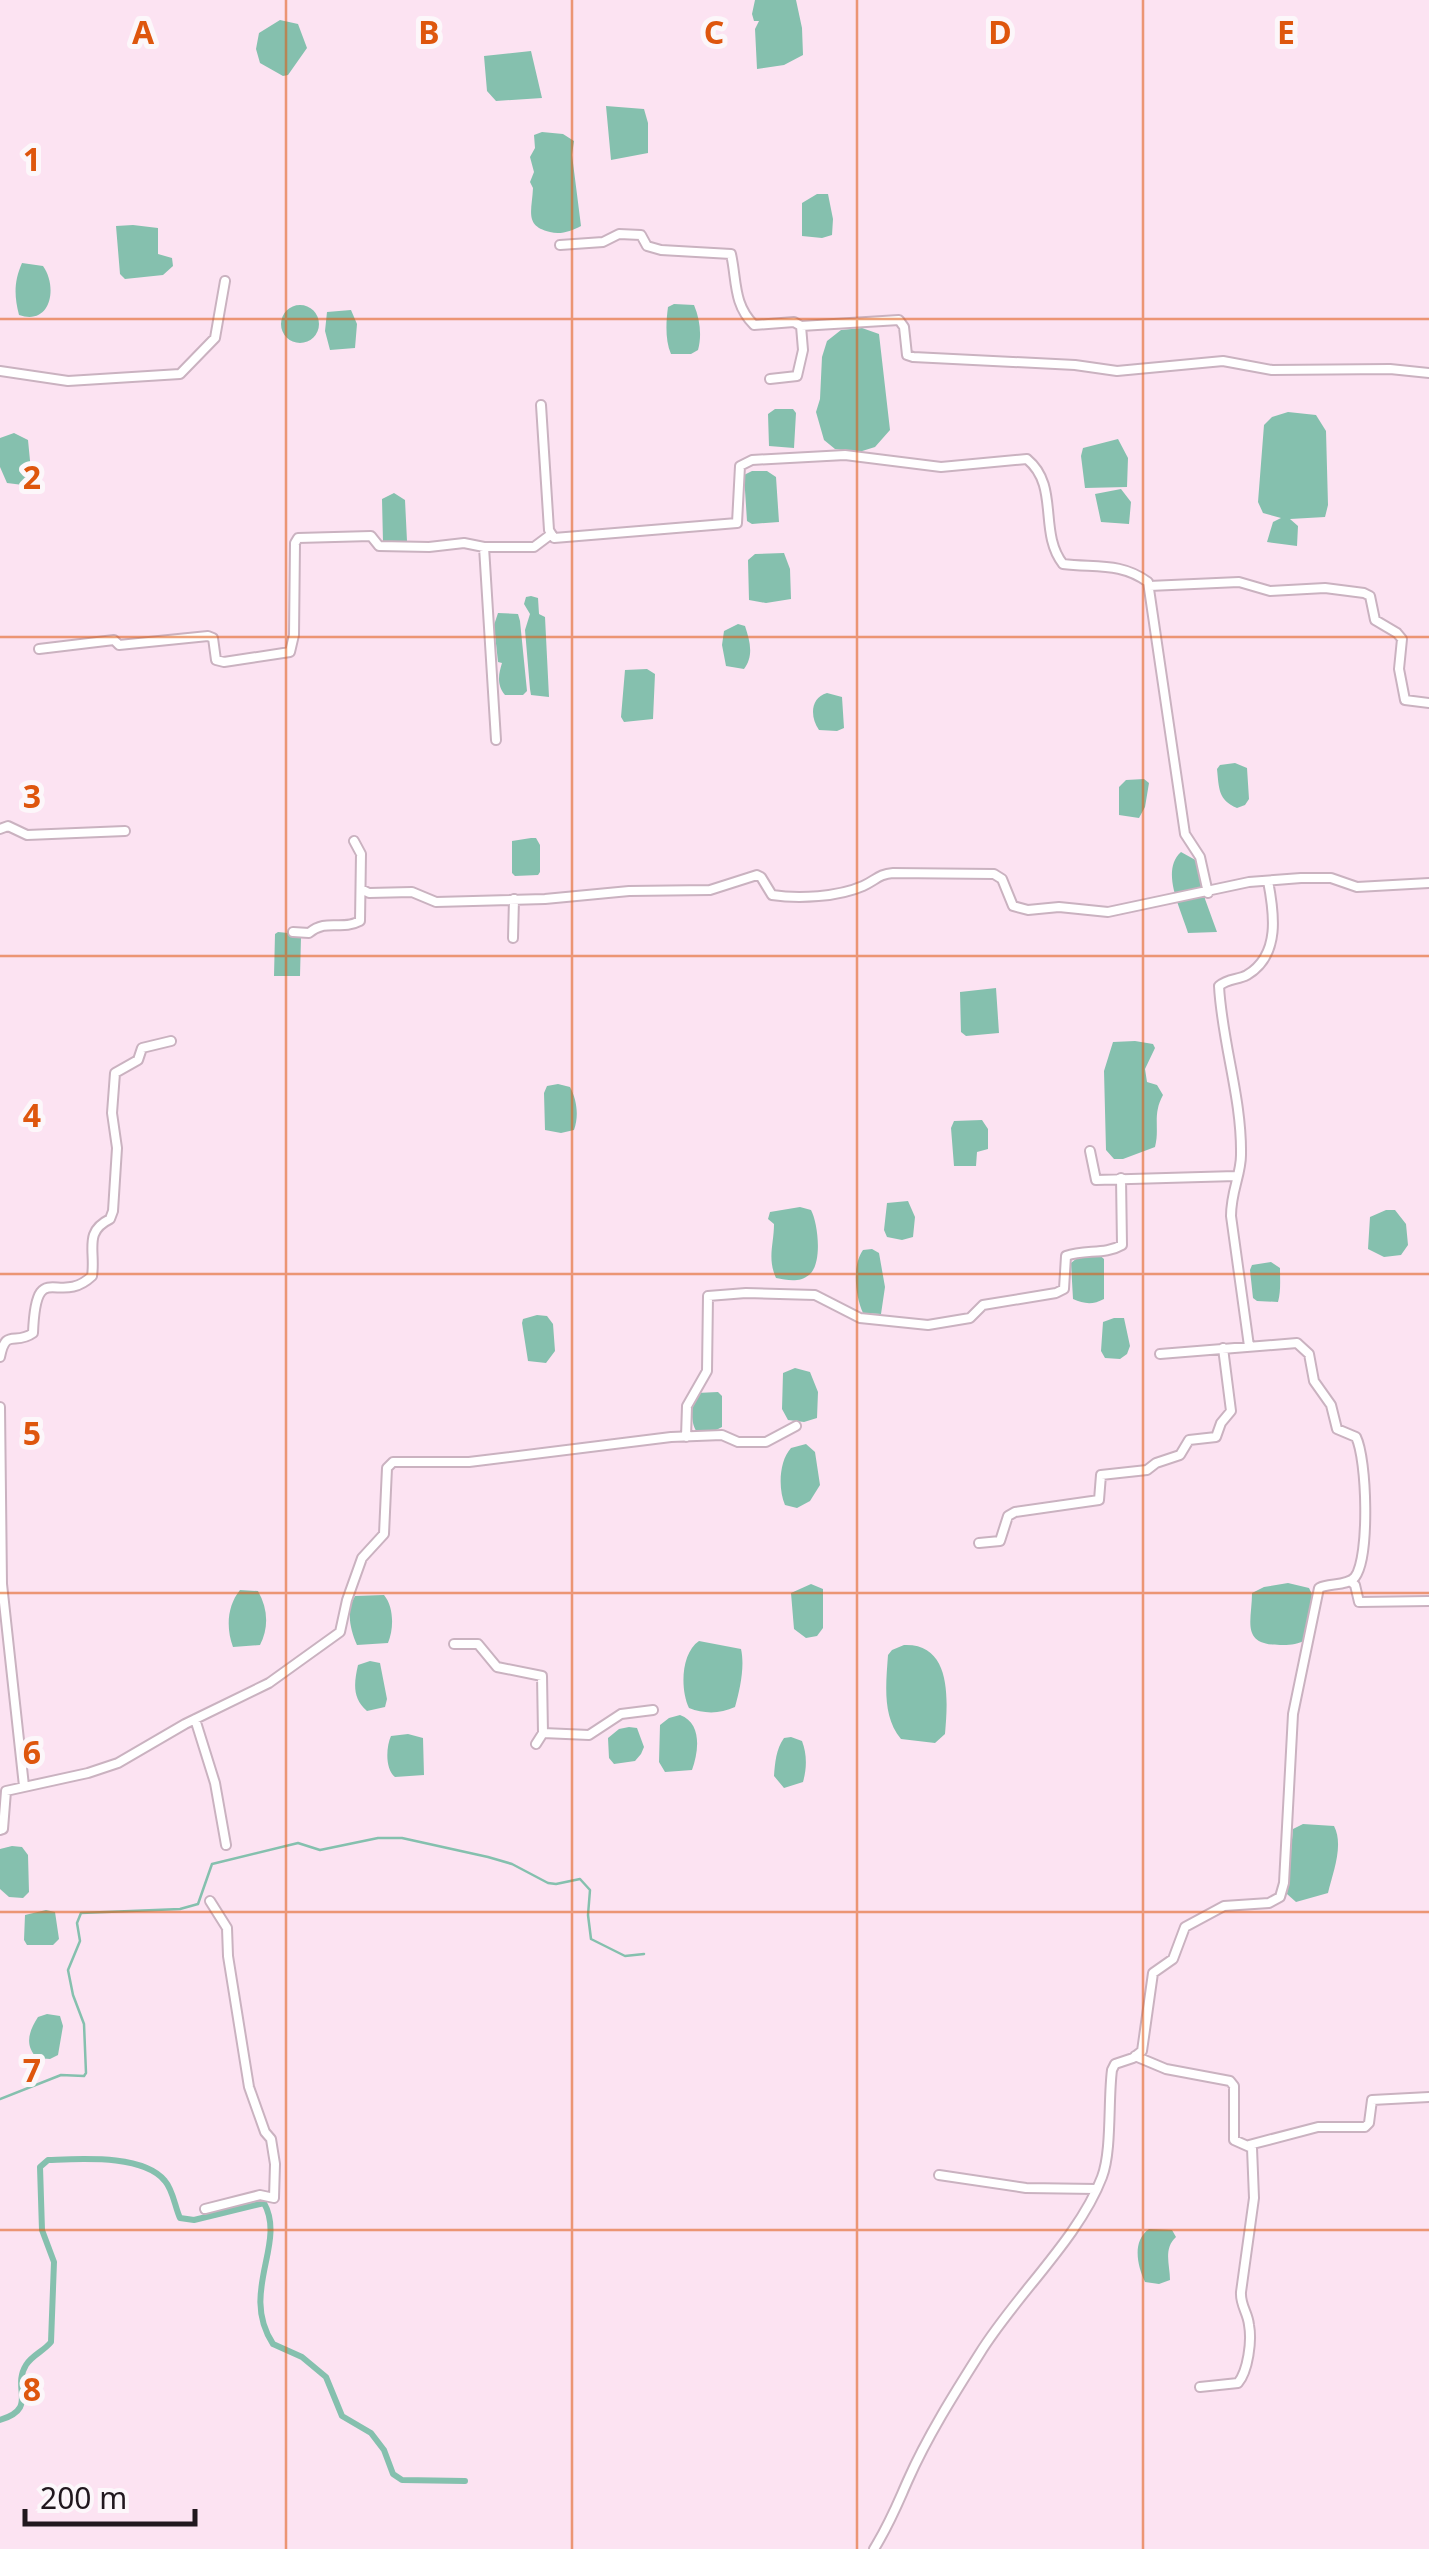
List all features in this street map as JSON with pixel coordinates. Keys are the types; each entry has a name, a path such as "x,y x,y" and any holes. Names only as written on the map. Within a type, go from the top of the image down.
{"street":[{"path":"560,245 602,242 619,234 630,234 642,235 647,246 661,250 731,254 736,299 742,314 754,325 899,320 904,327 907,356 913,358 1075,366 1117,372 1224,361 1272,370 1390,369 1429,373"},
{"path":"0,372 68,381 180,374 215,338 225,281"},
{"path":"770,379 796,376 803,350 801,326"},
{"path":"541,404 550,535"},
{"path":"38,648 208,636 213,638 216,660 224,662 290,652 294,635 294,544 298,538 371,536 378,546 464,543 534,547 550,535 576,537 737,523 740,466 752,460 845,454 941,467 1027,459 1034,464 1045,486 1048,532 1063,564 1132,570 1149,586 1185,834 1200,857 1208,893"},
{"path":"484,547 496,740"},
{"path":"1149,586 1225,582 1270,591 1325,588 1364,592 1370,596 1375,620 1398,632 1402,639 1399,669 1405,700 1429,703"},
{"path":"0,829 8,826 27,835 125,831"},
{"path":"293,932 309,933 320,924 356,923 362,911 360,854 354,841"},
{"path":"361,890 412,892 436,902 710,890 757,875 774,896 847,891 882,874 994,874 1002,879 1013,906 1023,910 1059,907 1108,912 1268,880 1331,878 1366,887 1429,883"},
{"path":"1248,1346 1231,1216 1231,1194 1242,1154 1219,986 1228,979 1246,975 1263,958 1273,940 1268,880"},
{"path":"513,938 514,899"},
{"path":"0,1353 7,1338 33,1333 38,1293 44,1288 80,1285 92,1276 92,1234 95,1227 110,1219 113,1211 116,1148 112,1100 116,1073 138,1060 142,1048 171,1042"},
{"path":"1090,1150 1096,1180 1236,1176"},
{"path":"686,1436 687,1406 707,1371 708,1296 815,1294 860,1318 928,1325 970,1318 984,1305 1056,1293 1064,1289 1066,1256 1112,1251 1122,1245 1121,1178"},
{"path":"874,2549 895,2516 928,2441 980,2353 1083,2213 1096,2189 1106,2164 1112,2070 1115,2064 1135,2056 1145,2042 1152,1973 1173,1959 1185,1927 1224,1906 1269,1902 1280,1897 1287,1846 1293,1714 1316,1595 1323,1585 1350,1580 1358,1570 1365,1526 1365,1481 1359,1442 1337,1429 1331,1405 1314,1381 1309,1354 1297,1343 1160,1354"},
{"path":"979,1543 1000,1541 1008,1516 1015,1512 1099,1500 1102,1475 1146,1470 1156,1462 1180,1455 1189,1440 1216,1437 1231,1411 1222,1348"},
{"path":"0,1407 2,1584 24,1786"},
{"path":"0,1830 6,1791 88,1774 118,1763 269,1683 340,1632 362,1558 384,1534 387,1468 393,1462 469,1462 686,1436 766,1442 796,1426"},
{"path":"1350,1580 1360,1602 1429,1601"},
{"path":"454,1644 478,1644 497,1666 542,1676 544,1734 536,1744"},
{"path":"544,1734 589,1734 621,1714 652,1710"},
{"path":"194,1720 215,1783 226,1845"},
{"path":"204,2210 260,2195 274,2198 275,2180 271,2139 250,2087 228,1956 227,1928 210,1901"},
{"path":"1135,2056 1166,2069 1230,2081 1234,2086 1234,2140 1250,2145 1318,2127 1366,2127 1372,2100 1429,2096"},
{"path":"1200,2387 1238,2383 1244,2375 1250,2325 1240,2302 1254,2198 1250,2145"},
{"path":"939,2174 1026,2188 1096,2189"}],"shaded area":[{"path":"755,0 796,0 803,55 784,65 757,69 755,29 759,21 754,21 752,14"},
{"path":"280,20 298,24 307,48 288,75 283,76 260,63 256,49 259,33"},
{"path":"531,51 542,98 496,101 487,91 484,56"},
{"path":"606,106 644,109 648,153 611,160"},
{"path":"563,134 574,141 572,155 581,226 566,232 542,229 531,216 530,182 534,172 530,157 535,148 534,135"},
{"path":"817,194 828,194 832,235 802,236 802,203"},
{"path":"116,226 158,228 158,254 172,258 173,266 163,275 125,279 120,274"},
{"path":"22,263 43,266 50,284 45,310 30,317 19,315 16,301"},
{"path":"674,304 694,305 696,310 700,339 698,350 691,354 671,354 669,349 667,313"},
{"path":"300,305 314,310 319,324 314,338 300,343 286,338 281,324 286,310"},
{"path":"351,310 357,324 355,348 330,350 325,331 327,312"},
{"path":"862,328 879,334 890,430 875,447 859,452 835,449 824,440 816,412 827,341 841,330"},
{"path":"775,409 793,409 796,413 794,448 769,446 768,414"},
{"path":"1288,412 1316,415 1326,431 1325,517 1290,519 1298,526 1297,546 1267,542 1273,522 1281,518 1263,513 1258,502 1264,425 1272,417"},
{"path":"14,433 28,440 32,481 23,485 7,483 0,467 0,438"},
{"path":"1118,439 1128,458 1127,487 1085,488 1083,448"},
{"path":"767,471 776,477 779,522 747,521 744,475"},
{"path":"1121,489 1131,502 1129,524 1101,522 1095,494"},
{"path":"394,493 405,500 407,541 383,542 382,499"},
{"path":"784,553 790,569 791,599 766,603 749,600 748,560 755,554"},
{"path":"526,597 538,598 539,614 545,617 549,697 531,695 525,630 530,614 524,604"},
{"path":"498,613 518,614 527,691 523,695 505,695 500,687 502,663 498,662 494,625"},
{"path":"738,624 745,626 750,643 744,669 726,666 722,645 724,631"},
{"path":"647,669 655,674 653,719 624,722 621,717 625,670"},
{"path":"827,693 842,697 844,728 837,731 819,730 814,719 817,699"},
{"path":"1235,763 1247,768 1249,799 1237,808 1223,797 1217,769"},
{"path":"1144,779 1149,783 1139,818 1119,815 1119,787 1126,780"},
{"path":"536,838 540,845 540,872 515,876 512,841"},
{"path":"1181,852 1199,862 1205,899 1217,932 1188,933 1172,880 1172,869"},
{"path":"278,932 301,937 300,976 274,976"},
{"path":"996,988 999,1033 966,1036 961,1032 960,992"},
{"path":"1113,1042 1153,1044 1155,1048 1145,1069 1147,1082 1157,1085 1163,1095 1155,1147 1114,1159 1106,1150 1104,1071"},
{"path":"547,1086 570,1087 576,1108 574,1130 561,1133 545,1130 544,1093"},
{"path":"982,1120 988,1129 988,1149 977,1152 976,1166 954,1166 954,1121"},
{"path":"908,1201 915,1217 913,1237 887,1237 887,1203"},
{"path":"800,1207 811,1210 813,1216 818,1243 816,1262 809,1275 801,1279 776,1278 771,1257 774,1224 768,1219 770,1212"},
{"path":"1395,1210 1406,1224 1408,1245 1401,1255 1384,1257 1368,1249 1370,1217"},
{"path":"863,1250 879,1253 885,1287 881,1314 863,1313 858,1298 856,1272 860,1256"},
{"path":"1082,1254 1098,1254 1104,1259 1104,1299 1100,1301 1073,1299 1071,1263"},
{"path":"1271,1262 1280,1268 1278,1302 1257,1301 1253,1298 1250,1270 1252,1265"},
{"path":"547,1316 553,1324 555,1351 546,1363 528,1361 522,1323 523,1319"},
{"path":"1124,1318 1130,1346 1120,1359 1105,1358 1101,1351 1103,1322"},
{"path":"795,1368 810,1372 818,1392 817,1418 804,1422 788,1420 782,1409 783,1373"},
{"path":"718,1392 722,1396 722,1427 710,1433 697,1432 692,1413 697,1393"},
{"path":"806,1444 815,1452 820,1485 810,1501 797,1508 785,1505 781,1475 791,1448"},
{"path":"1288,1583 1309,1588 1312,1594 1304,1641 1280,1645 1259,1641 1251,1630 1252,1593"},
{"path":"811,1584 823,1589 823,1628 817,1636 806,1638 794,1629 791,1593"},
{"path":"240,1590 258,1591 264,1604 266,1625 260,1645 233,1647 229,1617"},
{"path":"384,1595 392,1618 388,1643 357,1645 350,1620 355,1596"},
{"path":"699,1641 741,1649 742,1670 735,1707 712,1712 689,1708 684,1672 689,1654"},
{"path":"904,1645 931,1653 944,1676 945,1734 935,1743 901,1739 891,1720 887,1699 888,1655"},
{"path":"380,1663 387,1699 385,1707 367,1711 359,1701 355,1684 358,1665"},
{"path":"680,1715 695,1731 694,1763 692,1770 665,1772 659,1762 660,1725"},
{"path":"629,1727 637,1728 644,1747 635,1761 614,1764 609,1758 608,1738"},
{"path":"408,1734 423,1738 424,1775 395,1777 388,1763 389,1741 391,1736"},
{"path":"784,1738 802,1741 805,1772 803,1782 784,1788 774,1776 775,1761"},
{"path":"1303,1824 1334,1826 1338,1850 1328,1893 1296,1902 1287,1894 1293,1829"},
{"path":"22,1847 28,1855 29,1892 23,1898 9,1897 0,1889 0,1849"},
{"path":"55,1912 59,1939 53,1945 27,1945 25,1915"},
{"path":"60,2016 63,2026 58,2055 37,2058 30,2048 30,2033 38,2017"},
{"path":"1149,2229 1172,2230 1176,2237 1168,2252 1170,2280 1159,2284 1145,2282 1138,2261 1140,2240"}],"waterway":[{"path":"0,2099 61,2075 86,2073 84,2024 68,1970 80,1941 77,1923 81,1913 180,1909 198,1904 212,1864 298,1843 320,1850 378,1838 402,1838 512,1864 548,1883 580,1879 590,1890 591,1939 625,1956 644,1954"},
{"path":"0,2420 18,2410 26,2365 51,2342 54,2262 42,2230 40,2167 48,2160 127,2162 155,2172 165,2181 180,2218 194,2220 264,2203 270,2235 260,2306 273,2344 302,2357 326,2377 342,2416 371,2433 384,2450 393,2474 402,2480 465,2481"}]}
